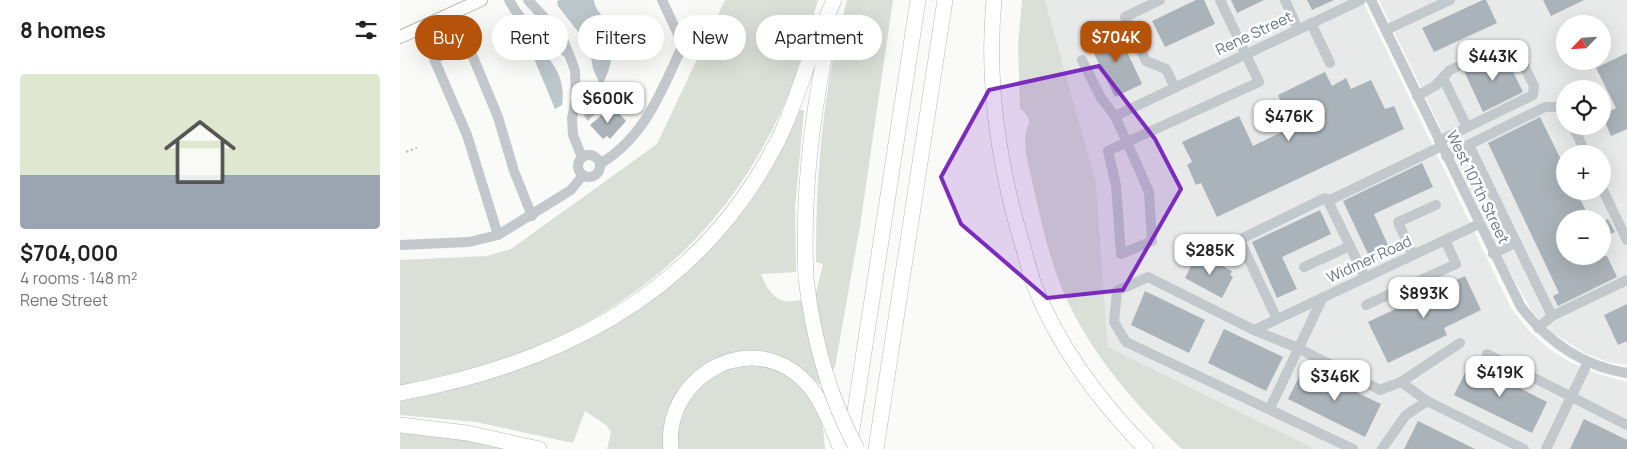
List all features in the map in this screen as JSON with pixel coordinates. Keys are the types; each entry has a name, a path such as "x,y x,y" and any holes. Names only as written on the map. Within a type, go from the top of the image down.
{"highway":[{"path":"835,0 821,67 809,154 805,208 806,278 814,333 826,379 845,426 857,449"},
{"path":"400,393 473,376 552,349 591,331 626,310 676,273 727,220 764,166 788,118 835,0"},
{"path":"849,449 918,0"},
{"path":"876,449 945,0"},
{"path":"994,0 991,45 995,124 1006,187 1035,286 1072,356 1106,403 1146,449"},
{"path":"671,449 672,421 677,405 687,388 714,367 746,358 773,361 795,372 803,379 822,404 841,449"},
{"path":"400,426 467,433 539,449"}],"main road":[{"path":"400,37 481,0"}],"street":[{"path":"509,0 518,15"},
{"path":"528,0 542,15"},
{"path":"568,54 575,71 576,99 572,118 573,135 582,157 578,165 583,175 588,177 596,174 600,164 618,152 648,118 683,45 662,0"},
{"path":"1160,0 1125,17 1146,61 1166,69 1175,88"},
{"path":"1082,60 1101,98 1114,116 1127,142 1149,192 1152,241 1121,254 1116,185 1108,151 1127,142 1259,82 1220,0"},
{"path":"1285,0 1298,29"},
{"name":"Rene Street","path":"1114,116 1361,0"},
{"name":"West 107th Street","path":"1371,0 1493,254 1521,307 1538,328 1566,351 1588,362 1627,373"},
{"path":"1386,30 1450,0"},
{"path":"1312,23 1330,63"},
{"path":"498,235 467,135 434,60 468,45 498,117 514,171 532,216"},
{"path":"1328,201 1533,95 1534,86 1516,50 1510,46 1501,46 1450,70 1430,90 1417,96"},
{"path":"1443,78 1467,128"},
{"path":"1446,156 1545,108 1556,107"},
{"path":"1469,145 1552,316"},
{"path":"582,157 592,156 600,164"},
{"path":"400,245 469,242 498,235 532,216 571,190 583,175"},
{"path":"1274,320 1241,243 1241,239 1325,198 1365,277"},
{"path":"1608,200 1627,240"},
{"path":"1413,255 1398,222 1436,205"},
{"name":"Widmer Road","path":"1254,330 1479,224"},
{"path":"1366,305 1456,264 1445,240"},
{"path":"1493,254 1516,242"},
{"path":"1304,267 1350,246"},
{"path":"1353,449 1270,408 1126,342 1114,322 1117,291 1148,277 1254,330 1298,348 1380,390 1401,382 1417,369 1460,344"},
{"path":"1538,328 1552,316 1627,280"},
{"path":"1270,408 1323,297"},
{"path":"1486,354 1571,398 1627,424"},
{"path":"1546,449 1588,362"},
{"path":"1401,382 1427,402 1524,449"},
{"path":"1382,449 1406,415 1427,402"}],"path":[{"path":"406,152 417,148"}],"highlighted area":[{"path":"1099,66 1155,139 1181,189 1123,290 1047,298 961,224 941,177 989,90"}],"shaded area":[{"path":"594,0 602,15 578,15 578,32 568,19 568,15 565,15 558,6 557,1"},
{"path":"725,0 818,0 813,15 756,15 756,60 800,60 778,118 755,161 729,200 700,235 667,266 632,294 593,319 551,340 493,362 400,385 400,260 487,256 511,249 657,144 697,60 746,60 746,15 718,15"},
{"path":"847,0 893,0 860,226 835,367 819,384 804,371 734,354 716,359 697,371 682,385 672,402 665,449 607,449 611,432 606,425 585,411 573,443 476,422 400,415 400,400 487,379 541,360 583,342 660,294 695,265 726,232 754,196 778,157 800,110 804,110 795,208 796,272 761,274 770,292 782,300 796,301 815,296 823,264 816,262 819,163 833,60 882,60 882,15 843,15"},
{"path":"1022,0 1045,0 1096,182 1108,347 1315,449 1182,449 1131,396 1086,335 1063,291 1057,275 1046,241 1026,155 1025,138 1029,119 1020,108 1018,44"},
{"path":"1045,0 1362,0 1511,308 1529,331 1549,349 1570,362 1598,374 1627,382 1627,449 1315,449 1108,347 1096,182"},
{"path":"1379,0 1627,0 1627,365 1608,362 1585,353 1551,332 1533,313 1508,269"},
{"path":"550,60 557,71 563,97 562,105 555,109 535,61"},
{"path":"591,60 611,60 603,83 600,84 593,69"},
{"path":"594,103 600,109 588,121 584,116"},
{"path":"743,364 779,369 804,390 822,419 825,449 679,449 678,433 680,418 685,405 693,394 715,376"},
{"path":"400,433 465,439 515,449 400,449"}],"building":[{"path":"1196,0 1204,0 1215,24 1165,47 1152,21"},
{"path":"1231,0 1264,0 1237,13"},
{"path":"1307,0 1334,0 1312,10"},
{"path":"1486,0 1497,23 1434,52 1422,28"},
{"path":"1543,0 1584,0 1551,16"},
{"path":"1117,30 1142,84 1115,97 1089,43"},
{"path":"1504,53 1523,92 1483,112 1464,71"},
{"path":"1627,53 1627,129 1611,136 1611,110 1616,108 1611,98 1611,80 1602,80 1597,70 1611,70 1611,61"},
{"path":"1325,72 1332,86 1346,78 1351,89 1371,80 1385,109 1394,106 1404,129 1217,217 1201,183 1196,185 1187,165 1192,162 1182,142 1239,116 1253,146 1288,129 1283,118 1287,115 1278,95"},
{"path":"609,109 614,115 617,111 626,121 610,139 607,136 603,139 590,125"},
{"path":"1540,117 1556,150 1556,200 1580,200 1586,210 1556,210 1556,265 1611,264 1617,277 1558,306 1553,296 1559,293 1488,143"},
{"path":"1422,163 1433,187 1374,214 1388,245 1368,254 1343,201"},
{"path":"1320,210 1331,234 1282,257 1297,289 1277,298 1252,242"},
{"path":"1611,225 1615,232 1611,234"},
{"path":"1200,254 1232,271 1230,275 1233,277 1222,298 1185,278 1195,258 1198,259"},
{"path":"1465,276 1481,310 1444,328 1447,335 1388,363 1368,322"},
{"path":"1145,291 1205,320 1189,353 1131,325"},
{"path":"1627,304 1627,341 1618,345 1604,315"},
{"path":"1224,329 1283,357 1266,391 1208,363"},
{"path":"1470,363 1547,402 1532,433 1454,395"},
{"path":"1304,367 1381,404 1365,437 1288,399"},
{"path":"1584,419 1627,440 1627,449 1570,449"},
{"path":"1418,421 1475,449 1404,449"}]}
